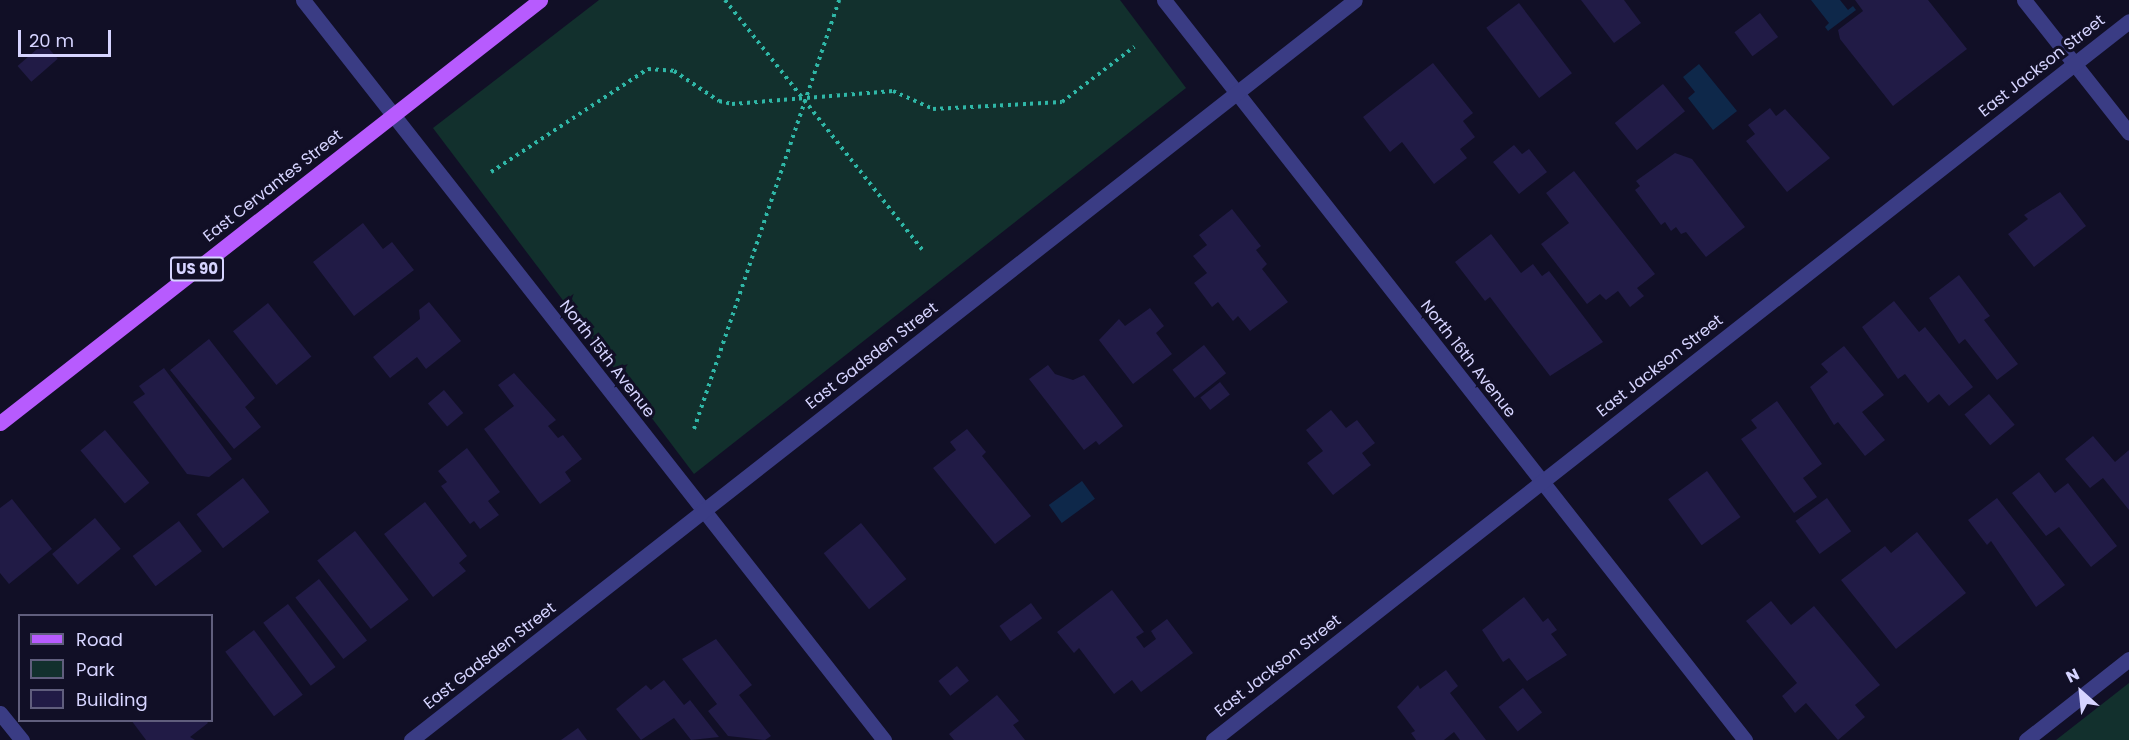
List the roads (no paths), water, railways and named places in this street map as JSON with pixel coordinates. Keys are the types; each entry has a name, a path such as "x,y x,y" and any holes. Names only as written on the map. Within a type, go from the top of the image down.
{"main road":[{"name":"East Cervantes Street","path":"0,423 540,0"}],"street":[{"name":"North 15th Avenue","path":"303,0 884,740"},
{"name":"North 16th Avenue","path":"1164,0 1745,740"},
{"name":"East Gadsden Street","path":"411,740 1355,0"},
{"path":"2024,0 2129,133"},
{"name":"East Jackson Street","path":"1213,740 2129,21"},
{"path":"2026,740 2129,659"},
{"path":"0,713 22,740"}],"water":[{"path":"1811,0 1840,0 1848,10 1853,6 1856,10 1828,31 1825,27 1829,23"},
{"path":"1699,64 1737,111 1713,130 1688,98 1695,92 1683,77"},
{"path":"1082,481 1095,499 1062,523 1049,505"}]}
